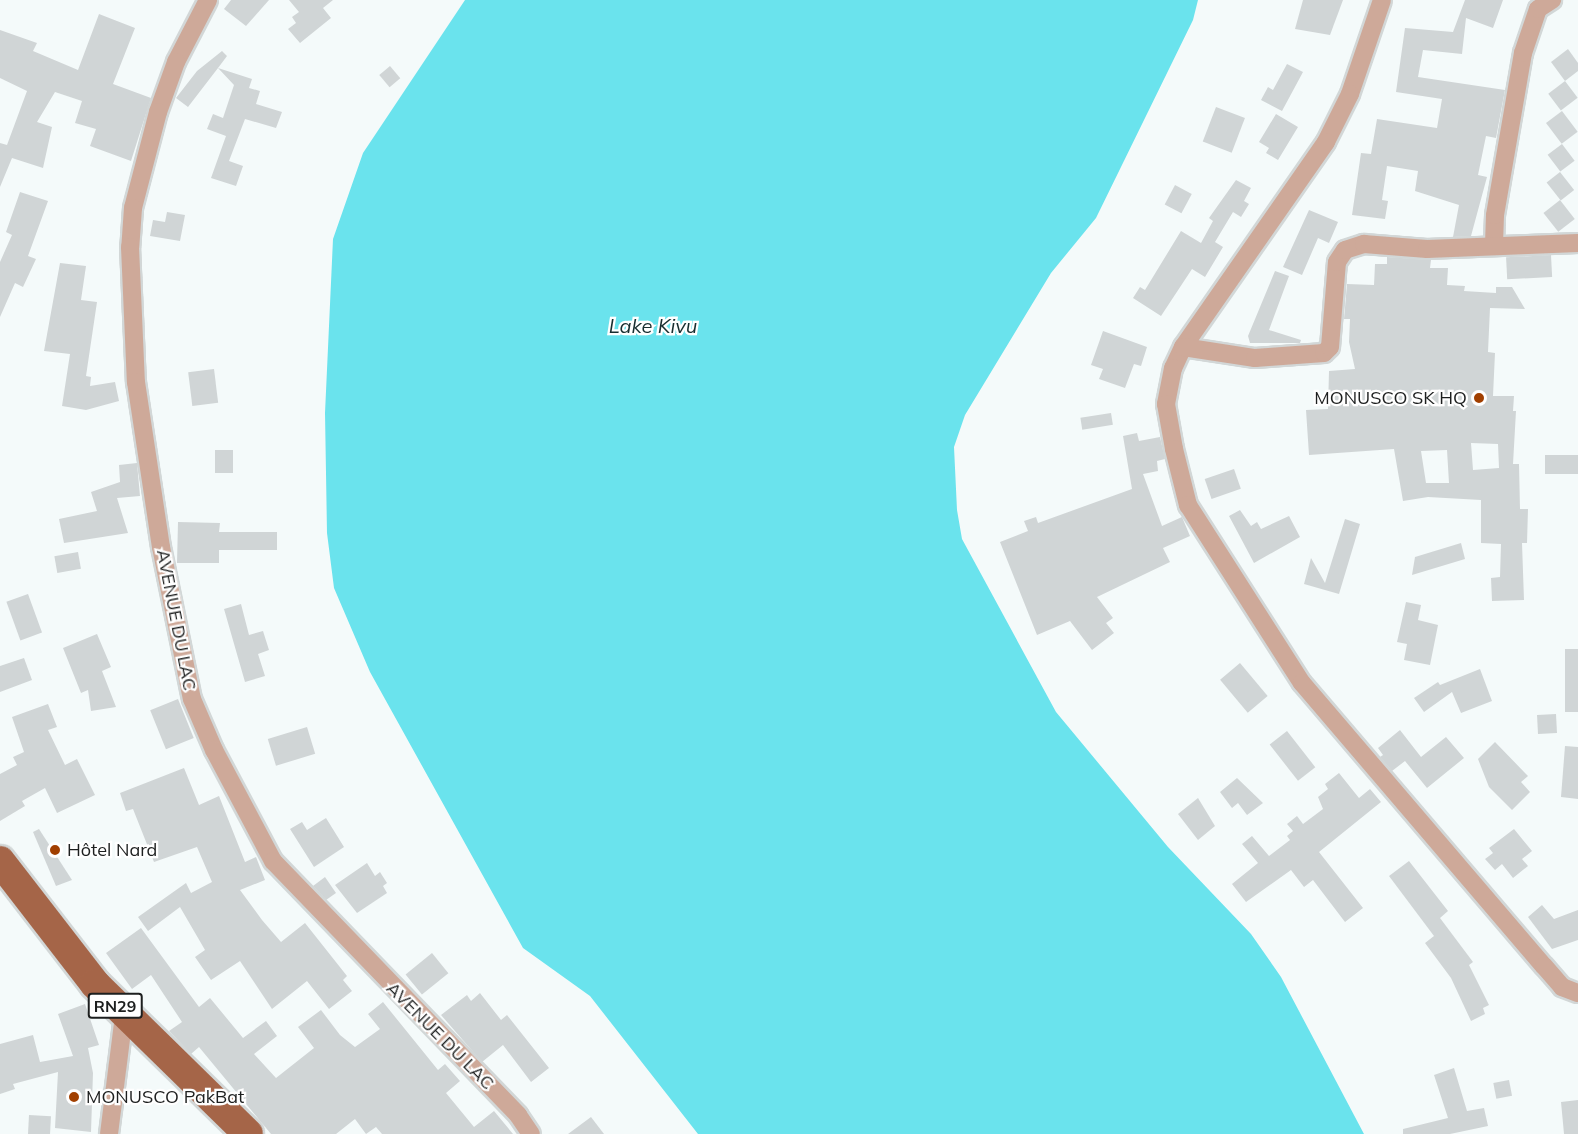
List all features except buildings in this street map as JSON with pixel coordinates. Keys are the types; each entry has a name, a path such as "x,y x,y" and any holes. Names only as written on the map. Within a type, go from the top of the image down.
{"main road":[{"name":"RN29","path":"0,861 95,984 124,1016 248,1134"}],"street":[{"name":"AVENUE DU LAC","path":"208,0 176,62 158,112 133,208 130,247 136,382 161,547 192,699 213,750 273,861 518,1115 531,1134"},
{"path":"1382,0 1350,94 1326,142 1183,347 1173,368 1166,404 1188,505 1302,683 1562,987 1578,993"},
{"path":"1494,244 1495,215 1523,53 1538,9 1552,0"},
{"path":"1183,347 1255,358 1324,353 1330,347 1338,262 1345,250 1364,244 1427,249 1494,244 1578,243"},
{"path":"109,1134 124,1016"}],"water":[{"name":"Lake Kivu","path":"465,0 1198,0 1193,20 1096,218 1051,273 965,415 954,447 957,510 962,539 1056,712 1168,847 1251,934 1281,977 1364,1134 698,1134 590,996 523,948 370,672 334,588 327,533 325,413 333,239 363,153"}],"place":[{"name":"MONUSCO SK HQ","path":"1479,398"},
{"name":"Hôtel Nard","path":"55,850"},
{"name":"MONUSCO PakBat","path":"74,1097"}]}
